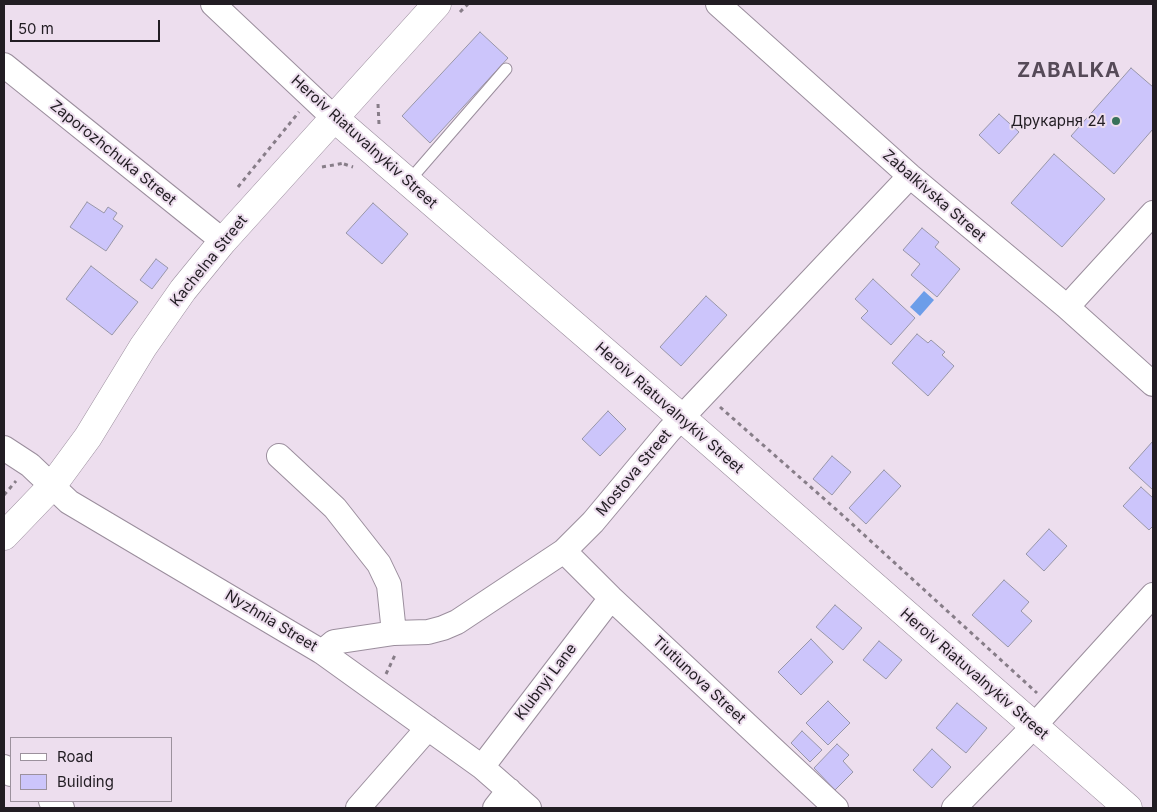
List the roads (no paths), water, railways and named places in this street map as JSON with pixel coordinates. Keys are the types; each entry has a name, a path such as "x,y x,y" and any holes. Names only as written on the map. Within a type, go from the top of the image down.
{"street":[{"name":"Heroiv Riatuvalnykiv Street","path":"213,4 362,143 682,418 1128,808"},
{"name":"Kachelna Street","path":"4,536 52,486 88,437 153,333 183,290 223,241 436,4"},
{"name":"Zabalkivska Street","path":"718,4 910,176 1067,308 1153,384"},
{"name":"Zaporozhchuka Street","path":"4,65 223,241"},
{"name":"Mostova Street","path":"322,652 334,642 443,628 457,622 564,551 593,522 682,418 910,176"},
{"path":"1067,308 1153,212"},
{"name":"Nyzhnia Street","path":"4,448 30,465 64,498 88,514 322,652 482,767 502,799 529,808"},
{"path":"279,456 335,508 379,564 389,585 403,633"},
{"name":"Tiutiunova Street","path":"564,551 611,598 836,808"},
{"path":"954,808 1052,707 1153,595"},
{"name":"Klubnyi Lane","path":"482,767 611,598"},
{"path":"358,808 428,728"}],"lane":[{"path":"408,182 506,69"}],"water":[{"path":"924,291 934,300 920,316 910,307"}],"place":[{"name":"Друкарня 24","path":"1116,121"}],"district":[{"name":"ZABALKA","path":"1069,71"}]}
